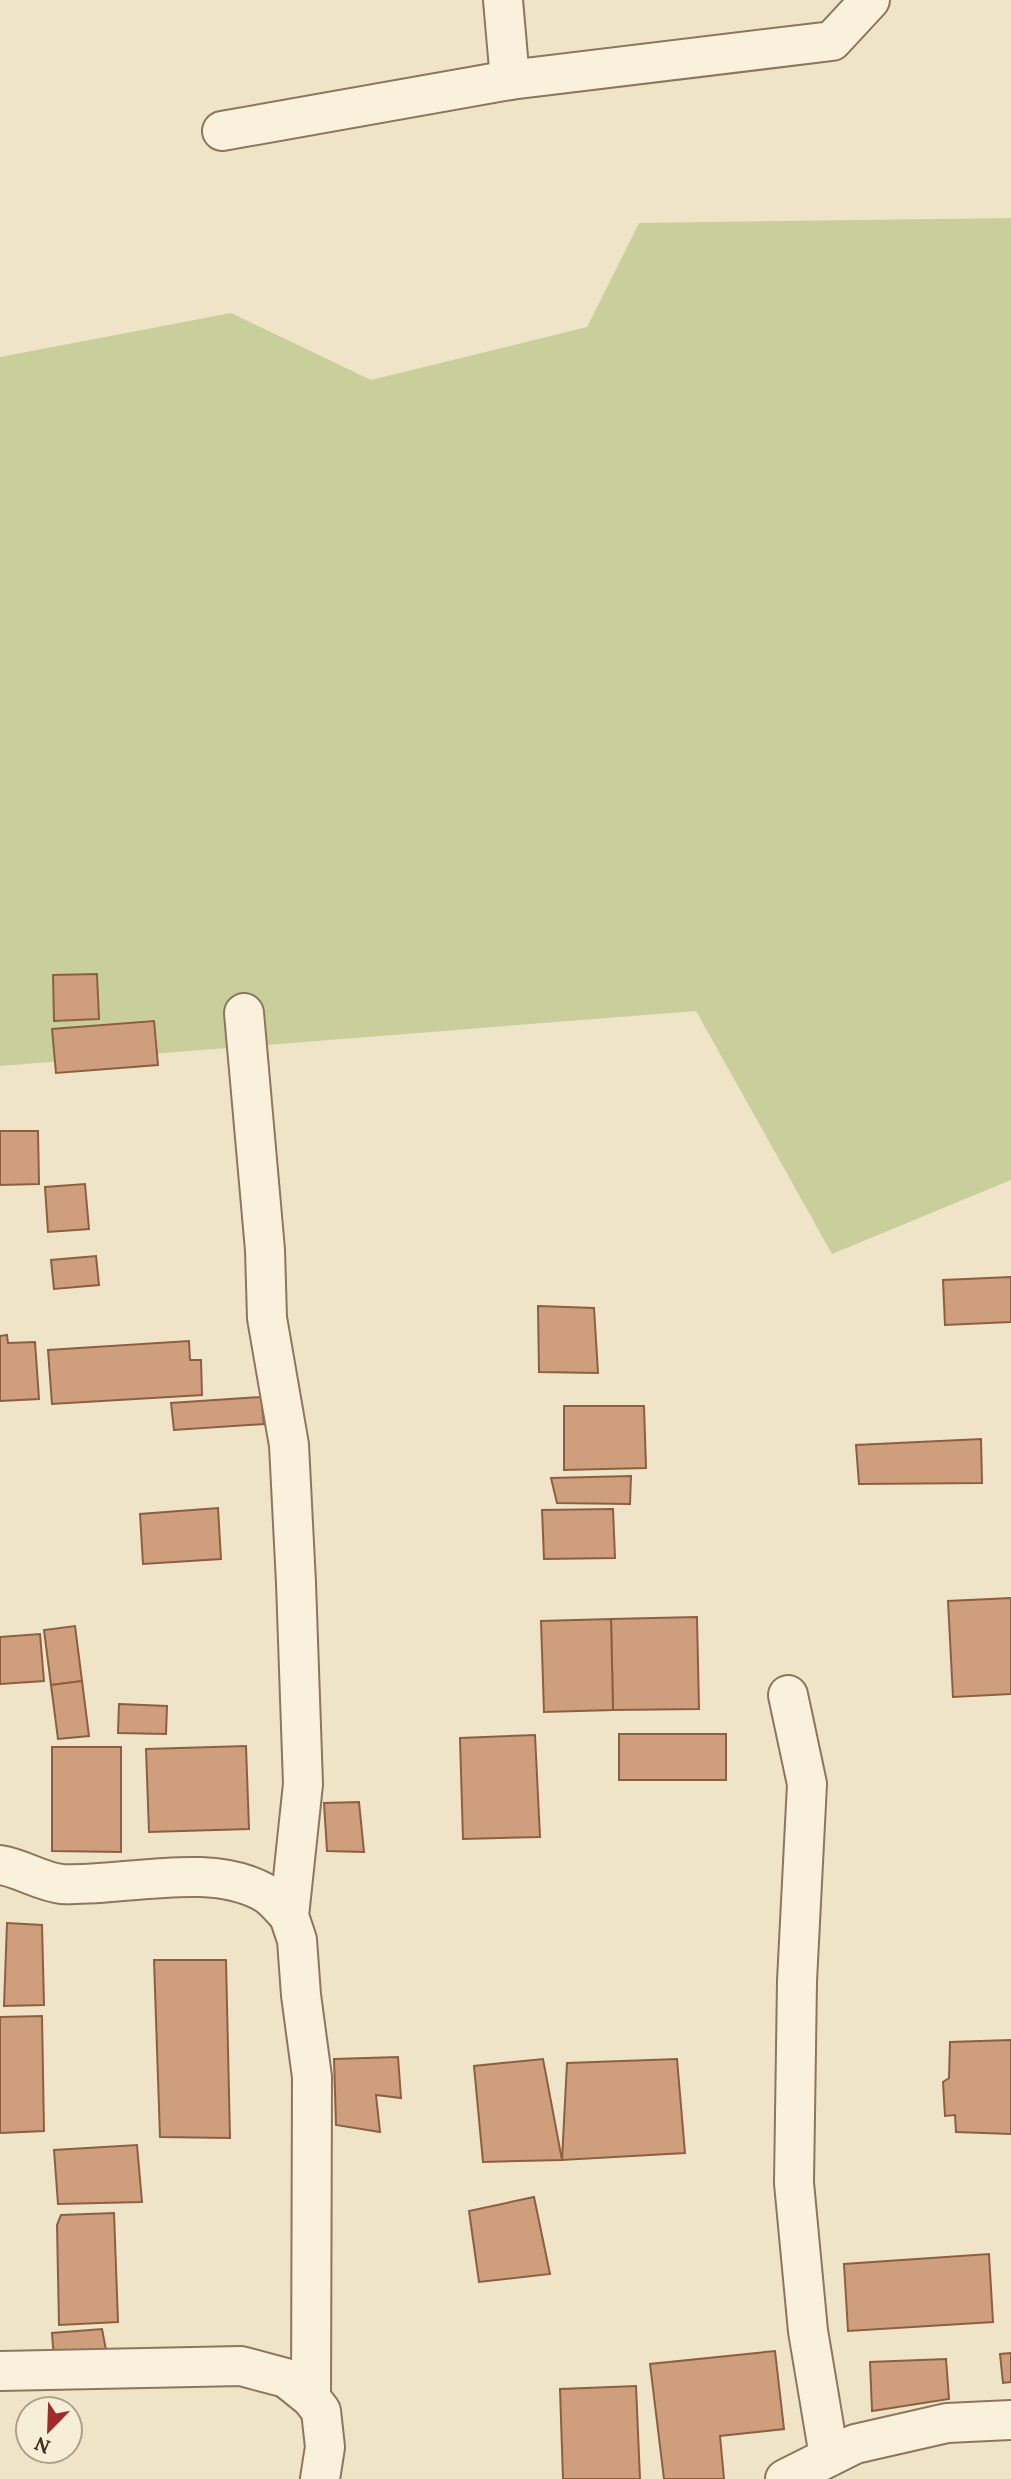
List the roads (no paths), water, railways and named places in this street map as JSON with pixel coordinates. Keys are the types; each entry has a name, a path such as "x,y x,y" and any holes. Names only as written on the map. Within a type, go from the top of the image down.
{"street":[{"path":"503,0 510,80"},
{"path":"222,131 510,80 832,41 870,0"},
{"path":"244,1013 265,1250 267,1318 289,1445 303,1783 289,1916 297,1940 312,2077 310,2398"},
{"path":"788,1695 807,1784 797,1981 794,2183 808,2331 829,2456"},
{"path":"0,1866 58,1884 98,1884 160,1878 234,1881 267,1894 289,1916"},
{"path":"0,2371 241,2366 286,2378 321,2411 324,2435 320,2479"},
{"path":"785,2479 855,2444 947,2423 1011,2420"}]}
